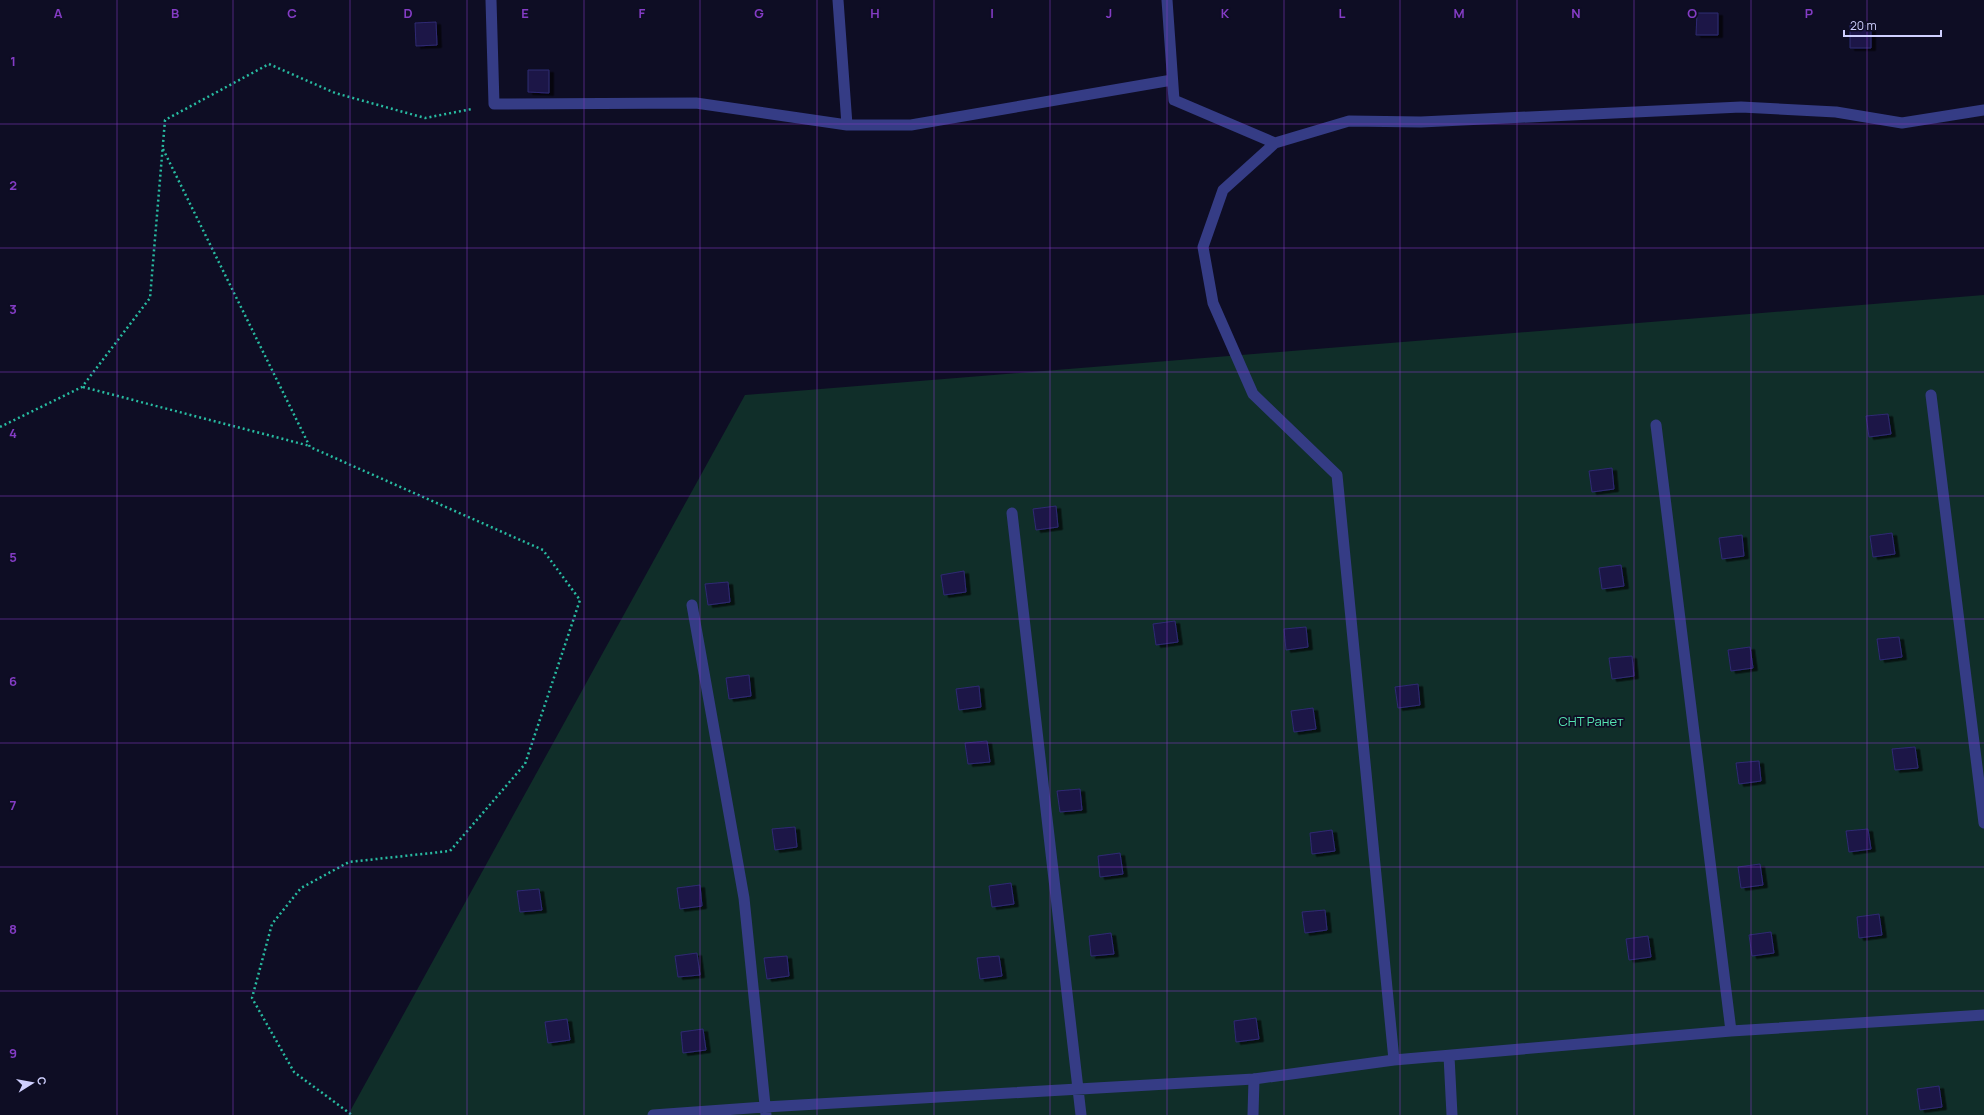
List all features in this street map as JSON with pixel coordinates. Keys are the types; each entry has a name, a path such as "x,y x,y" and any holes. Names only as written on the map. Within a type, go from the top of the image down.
{"street":[{"path":"491,0 494,104 696,103 847,125 911,125 1172,80"},
{"path":"838,0 847,125"},
{"path":"1167,0 1174,100 1275,143"},
{"path":"1394,1060 1337,475 1253,394 1213,303 1203,247 1223,190 1275,143 1349,121 1421,122 1741,107 1836,112 1902,123 1984,110"},
{"path":"1931,395 1984,823"},
{"path":"1656,426 1731,1031"},
{"path":"1012,513 1081,1115"},
{"path":"692,605 744,898 765,1111"},
{"path":"653,1115 765,1111 1254,1079 1394,1060 1731,1031 1984,1015"},
{"path":"1449,1056 1452,1115"},
{"path":"1253,1115 1254,1079"}],"path":[{"path":"0,427 82,387 150,298 165,120 269,64 336,93 425,118 494,104"},
{"path":"163,150 310,447"},
{"path":"82,387 310,447 543,550 580,600 525,764 450,851 349,862 301,888 272,924 252,998 294,1072 352,1115"}],"green space":[{"name":"СНТ Ранет","path":"1984,295 1984,1115 348,1115 745,395"}],"building":[{"path":"1697,13 1718,13 1718,35 1696,35"},
{"path":"436,22 437,45 416,46 415,23"},
{"path":"1850,25 1871,26 1871,48 1850,48"},
{"path":"528,70 549,70 549,93 528,92"},
{"path":"1888,414 1891,434 1869,437 1866,416"},
{"path":"1612,468 1614,489 1592,492 1589,471"},
{"path":"1056,506 1058,527 1036,530 1033,509"},
{"path":"1892,533 1895,554 1873,557 1870,536"},
{"path":"1742,535 1744,556 1722,559 1719,538"},
{"path":"1621,565 1624,586 1602,589 1599,568"},
{"path":"964,571 966,592 944,595 941,575"},
{"path":"728,582 730,602 708,605 705,584"},
{"path":"1175,621 1178,642 1156,645 1153,624"},
{"path":"1306,627 1308,647 1286,650 1284,629"},
{"path":"1899,637 1902,657 1880,660 1877,639"},
{"path":"1750,647 1753,668 1731,671 1728,650"},
{"path":"1632,656 1634,676 1612,679 1609,658"},
{"path":"749,675 751,696 729,699 726,678"},
{"path":"1418,684 1420,705 1398,708 1395,687"},
{"path":"979,686 981,707 959,710 956,689"},
{"path":"1313,708 1316,729 1294,732 1291,711"},
{"path":"987,741 990,762 968,764 965,743"},
{"path":"1915,747 1918,768 1895,770 1892,749"},
{"path":"1759,761 1761,781 1739,784 1736,763"},
{"path":"1080,789 1082,810 1060,812 1057,791"},
{"path":"795,827 797,847 775,850 772,829"},
{"path":"1868,829 1871,849 1849,852 1846,831"},
{"path":"1332,830 1335,851 1312,854 1310,833"},
{"path":"1120,853 1123,874 1100,877 1098,856"},
{"path":"1760,864 1763,885 1741,888 1738,867"},
{"path":"1011,883 1014,904 992,907 989,886"},
{"path":"700,885 702,906 680,909 677,888"},
{"path":"539,889 542,910 520,912 517,891"},
{"path":"1325,910 1327,930 1305,933 1302,912"},
{"path":"1879,914 1882,935 1859,938 1857,917"},
{"path":"1771,932 1774,953 1752,956 1749,935"},
{"path":"1111,933 1114,954 1091,956 1089,936"},
{"path":"1648,936 1651,957 1629,960 1626,939"},
{"path":"697,953 700,975 678,977 675,956"},
{"path":"787,956 789,976 767,979 764,958"},
{"path":"999,956 1002,976 980,979 977,958"},
{"path":"1256,1018 1259,1039 1236,1042 1234,1021"},
{"path":"567,1019 570,1040 548,1043 545,1022"},
{"path":"703,1029 706,1050 683,1053 681,1032"},
{"path":"1939,1086 1942,1107 1920,1110 1917,1089"}]}
